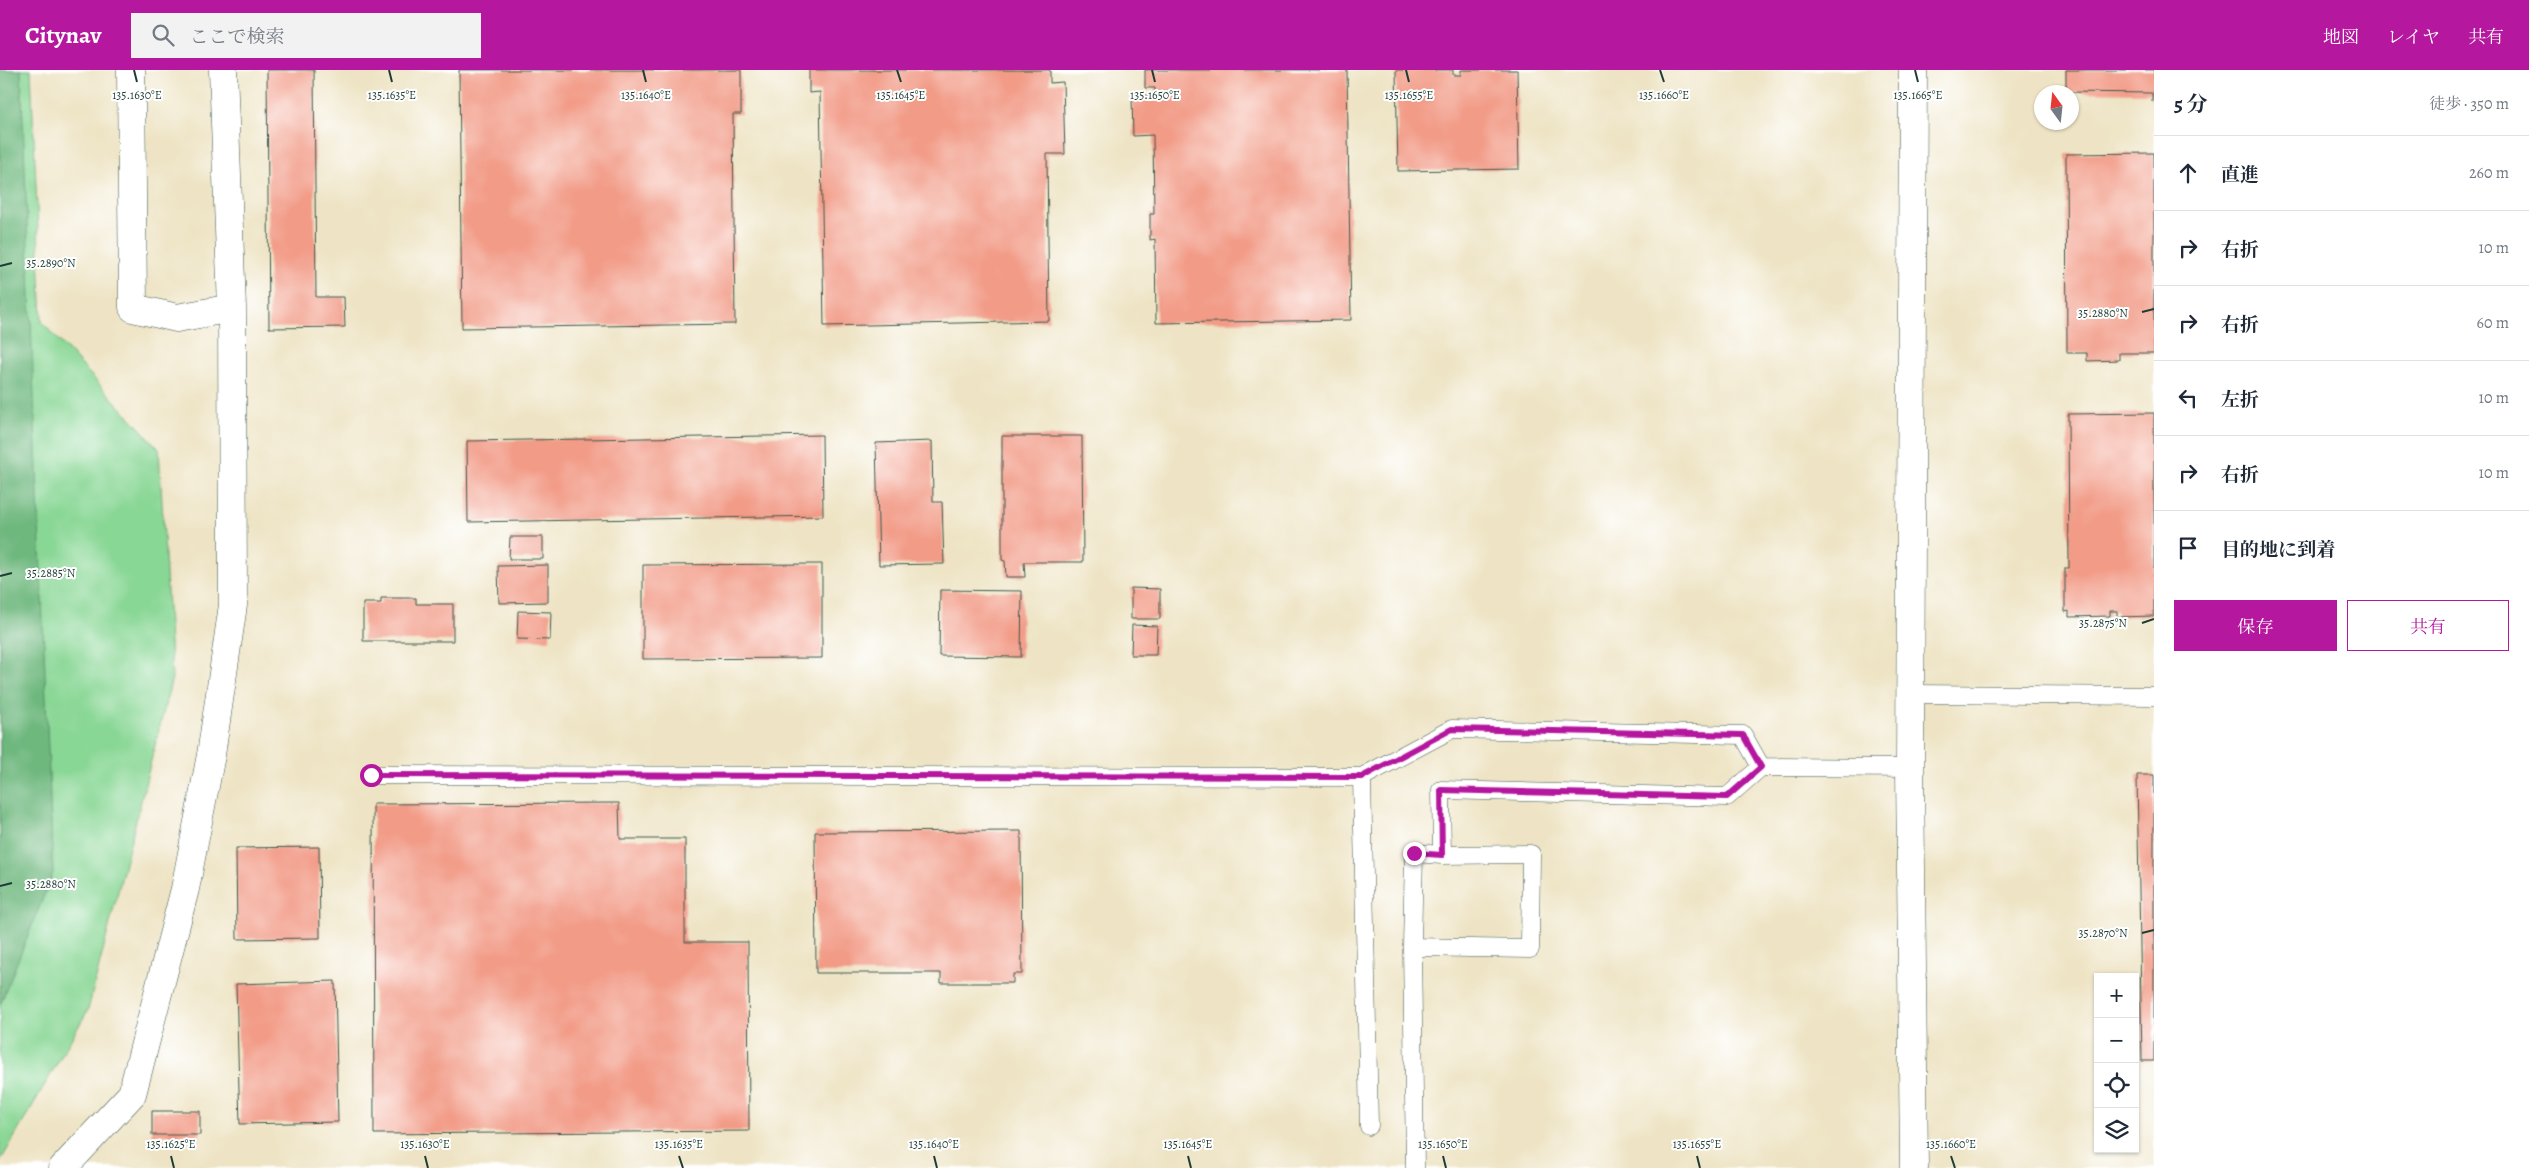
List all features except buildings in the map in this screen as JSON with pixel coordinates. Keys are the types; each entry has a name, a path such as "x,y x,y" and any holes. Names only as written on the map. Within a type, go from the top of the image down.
{"street":[{"path":"130,70 133,308 177,318 232,308"},
{"path":"63,1168 132,1094 185,889 210,765 233,605 232,308 223,70"},
{"path":"1913,70 1910,768 1914,1168"}],"lane":[{"path":"1910,694 2154,696"},
{"path":"371,775 1362,777 1452,729 1743,735 1761,767"},
{"path":"1442,855 1441,790 1727,797 1761,767 1910,768"},
{"path":"1362,777 1369,1126"},
{"path":"1412,947 1530,949 1531,854 1442,855 1414,853 1412,947 1415,1168"}],"green space":[{"path":"0,70 31,70 42,322 159,449 172,678 88,1010 0,1162"},
{"path":"0,70 21,70 53,873 0,1005"}],"route":[{"path":"371,775 1362,777 1452,729 1743,735 1761,767 1727,797 1441,790 1442,855 1414,853"}]}
